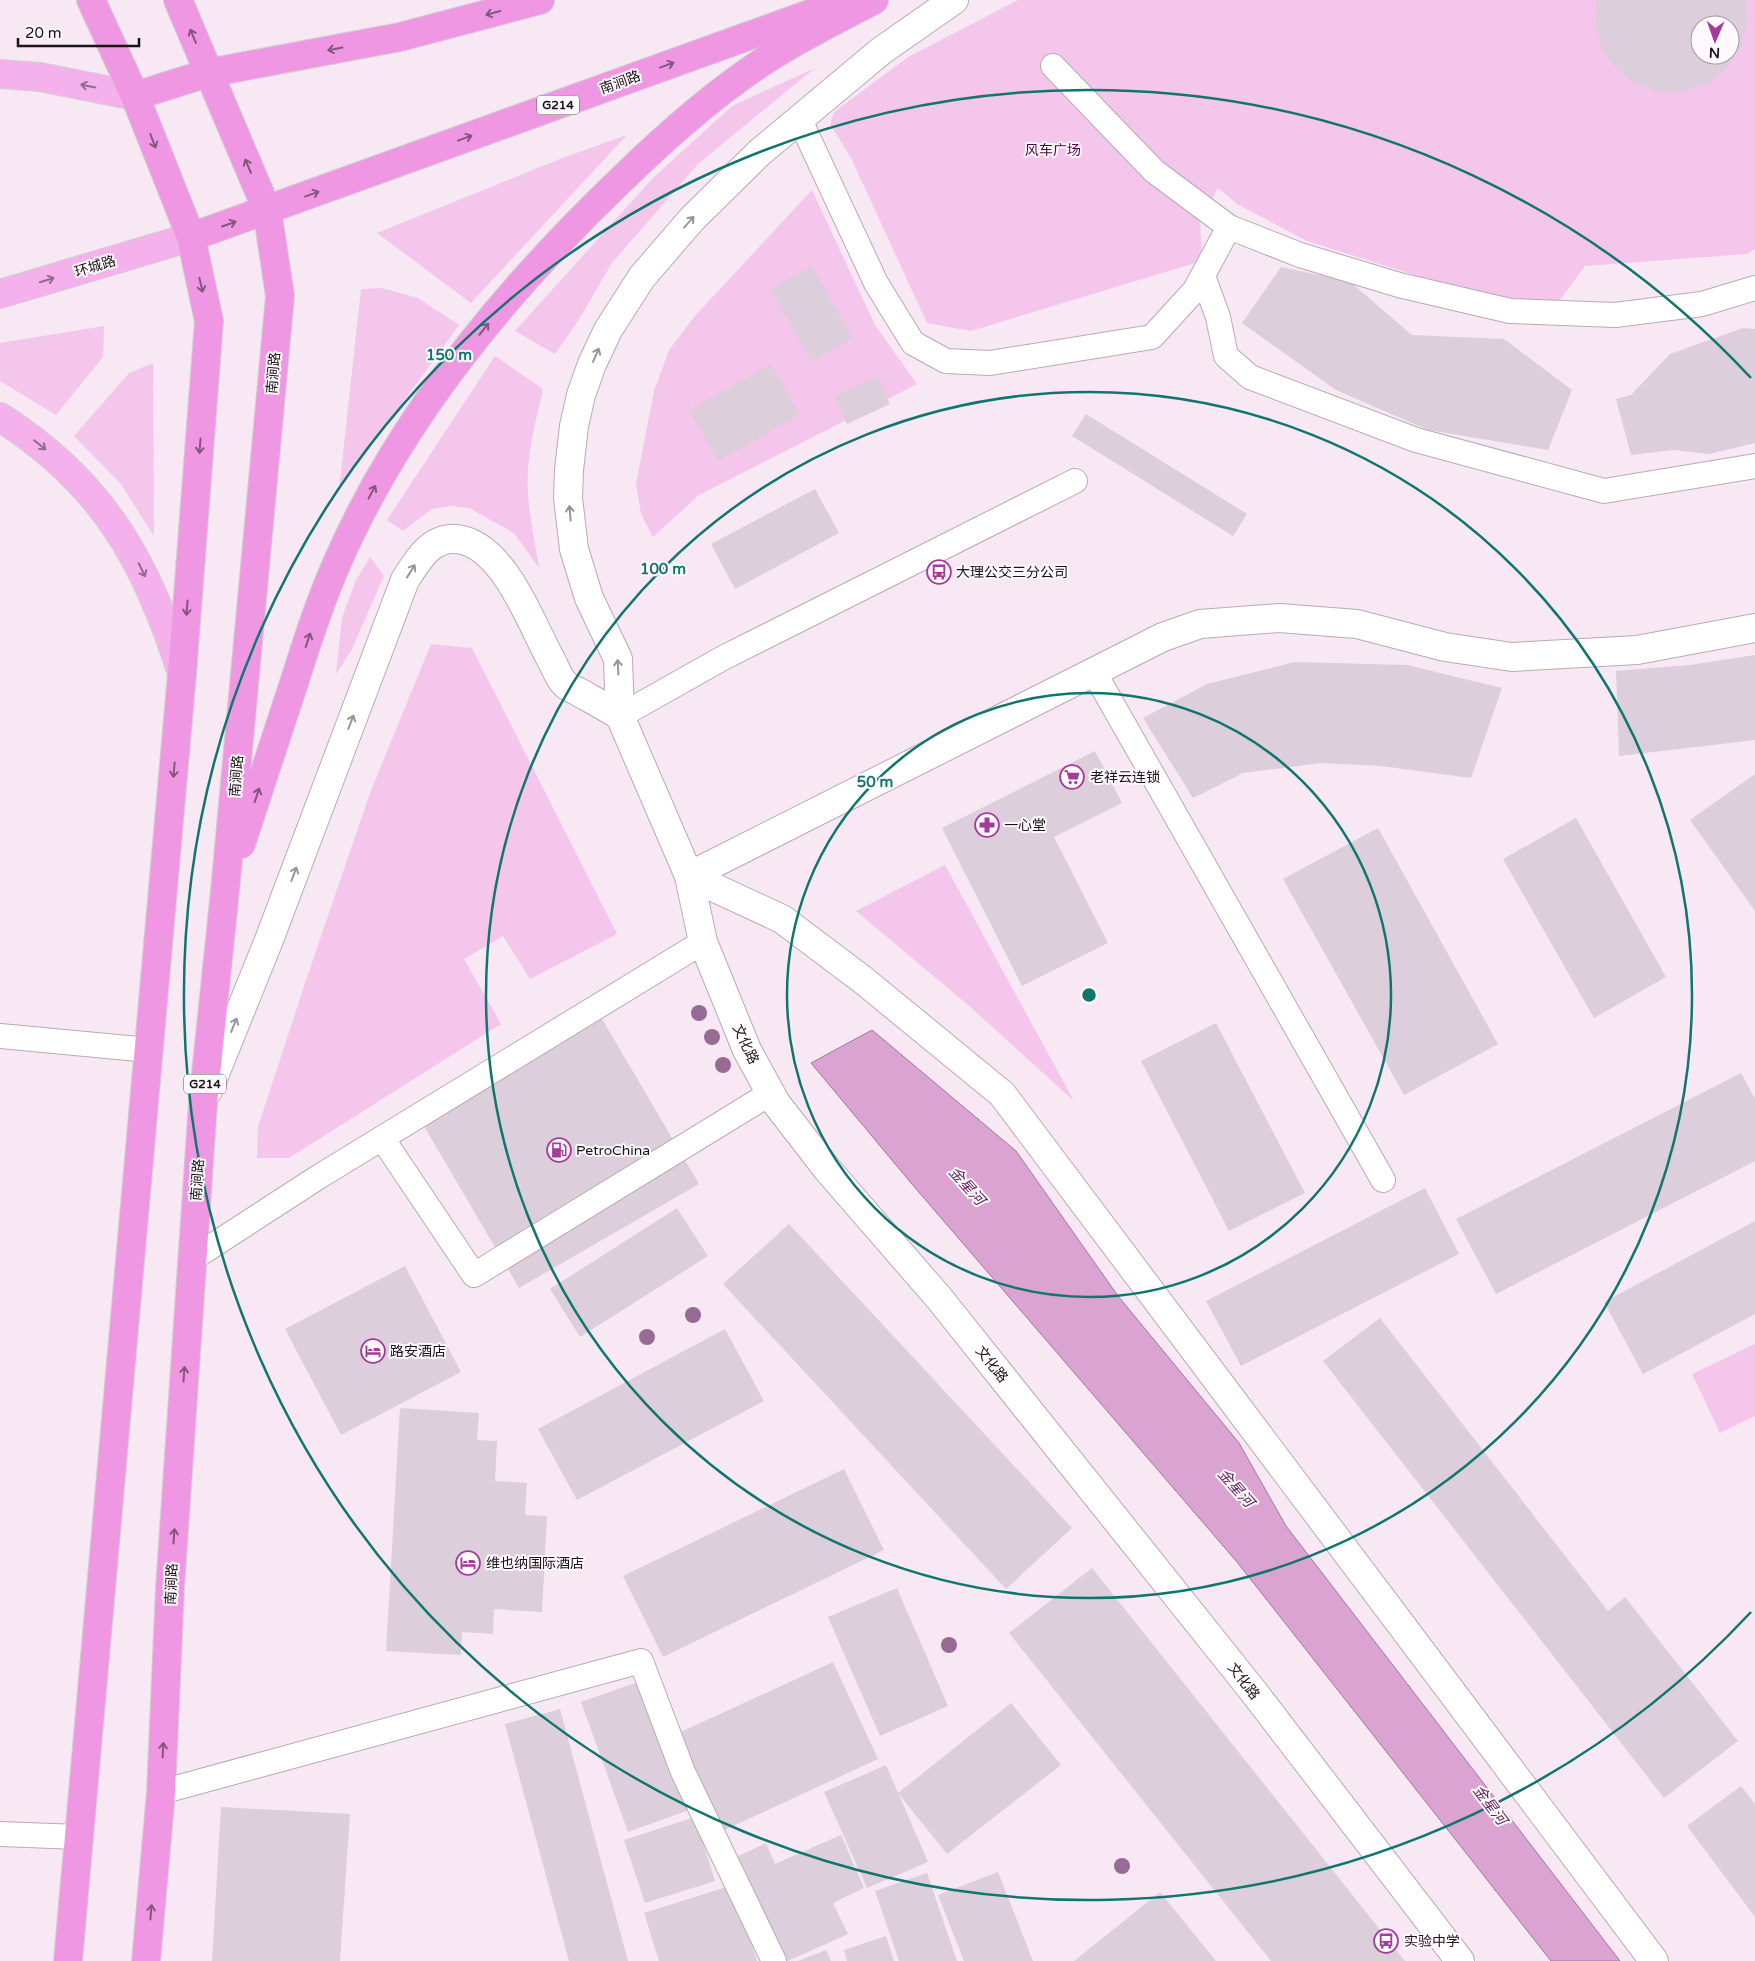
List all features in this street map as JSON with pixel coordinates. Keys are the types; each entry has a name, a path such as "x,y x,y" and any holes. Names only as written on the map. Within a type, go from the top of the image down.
{"highway":[{"path":"68,1961 182,674 210,321 191,237 136,96 91,0"},
{"path":"178,0 267,210 191,237"},
{"path":"136,96 208,73 400,37 540,0"},
{"name":"南涧路","path":"146,1961 161,1792 170,1588 203,1103 225,891 280,296 267,210 849,0"},
{"path":"225,891 317,611 334,568 376,485 400,444 454,367 483,329 543,260 603,197 662,142 715,96 762,62 782,49 874,0"}],"main road":[{"path":"0,74 40,77 136,96"},
{"name":"环城路","path":"0,294 191,237"},
{"path":"0,417 37,442 74,475 114,523 145,576 168,630 182,674"}],"street":[{"path":"620,716 618,659 589,598 574,550 570,525 568,498 569,463 574,426 581,395 592,364 608,330 642,277 712,197 799,118 881,51 954,0"},
{"path":"203,1103 268,940 405,580 422,554 438,542 446,540 460,540 474,544 484,551 496,562 508,579 564,684 620,716"},
{"path":"688,876 1163,637 1200,624 1278,618 1356,624 1445,647 1512,657 1637,650 1755,628"},
{"name":"文化路","path":"620,716 688,876 703,942 747,1050 776,1104 827,1170 939,1298 1253,1691 1460,1961"},
{"path":"688,876 782,919 863,980 1002,1094 1654,1961"}],"lane":[{"path":"1053,66 1154,171 1228,227 1300,255 1399,285 1510,311 1615,315 1702,304 1755,288"},
{"path":"799,118 881,290 913,343 946,360 990,363 1152,337 1195,290 1228,227"},
{"path":"1202,276 1218,316 1226,356 1250,376 1416,440 1604,491 1755,466"},
{"path":"620,716 723,658 1075,481"},
{"path":"1094,672 1383,1180"},
{"path":"192,1259 382,1138 703,942"},
{"path":"0,1036 149,1050"},
{"path":"382,1138 474,1276 771,1093"},
{"path":"161,1792 646,1653 683,1772 774,1961"},
{"path":"0,1834 79,1837"}],"green space":[{"name":"风车广场","path":"1018,0 1755,0 1755,249 1747,254 1585,266 1557,304 1500,296 1424,278 1307,241 1237,204 1218,188 1200,221 1202,261 971,331 927,323 851,158 830,124 834,112 908,57"},
{"path":"815,68 698,164 612,263 578,321 555,354 515,331 652,179 732,106"},
{"path":"627,135 471,303 377,233 565,157"},
{"path":"812,190 875,325 917,384 699,495 653,537 641,514 636,484 654,391 669,350 695,316"},
{"path":"382,288 418,298 459,325 339,490 361,289"},
{"path":"104,326 103,357 56,415 0,381 0,343"},
{"path":"495,356 543,389 532,441 528,484 531,520 539,568 514,533 469,508 452,506 432,509 403,531 387,520"},
{"path":"153,363 154,536 120,483 74,436 129,373"},
{"path":"370,557 384,576 351,651 336,674 342,618 356,580"},
{"path":"431,644 472,648 617,934 530,979 503,936 464,959 501,1024 289,1158 257,1158 258,1127 305,983 370,793"},
{"path":"945,865 1074,1101 968,1005 856,911"},
{"path":"1755,1344 1755,1416 1720,1433 1692,1374"}],"water":[{"name":"金星河","path":"872,1030 1016,1151 1118,1296 1239,1443 1286,1526 1620,1961 1551,1961 1237,1562 911,1183 811,1063"}],"building":[{"path":"1597,0 1745,0 1747,21 1740,48 1740,15 1690,15 1690,65 1729,65 1707,84 1683,91 1657,91 1634,83 1615,68 1602,48 1595,25"},
{"path":"812,266 852,338 811,361 771,289"},
{"path":"1281,267 1349,281 1412,335 1504,339 1572,390 1548,450 1428,430 1336,390 1242,323"},
{"path":"1743,328 1755,329 1755,443 1709,454 1673,450 1631,455 1616,399 1631,395 1670,354"},
{"path":"771,364 800,415 718,461 689,410"},
{"path":"877,376 890,404 847,424 835,396"},
{"path":"1086,414 1247,514 1233,536 1072,436"},
{"path":"815,489 839,533 735,589 711,544"},
{"path":"1755,655 1755,740 1619,756 1616,671 1690,665"},
{"path":"1295,662 1407,665 1502,688 1471,778 1381,766 1321,763 1243,773 1193,798 1143,718 1207,684"},
{"path":"1095,751 1122,803 1054,837 1108,943 1022,986 942,828"},
{"path":"1755,774 1755,911 1690,820"},
{"path":"1576,818 1666,977 1594,1018 1503,859"},
{"path":"1378,828 1498,1044 1404,1095 1283,879"},
{"name":"PetroChina","path":"598,1012 699,1184 519,1288 418,1116"},
{"path":"1216,1023 1305,1193 1229,1231 1141,1061"},
{"path":"1741,1073 1755,1099 1755,1161 1496,1294 1456,1219"},
{"path":"1425,1188 1459,1254 1241,1366 1206,1301"},
{"path":"677,1208 708,1256 580,1337 550,1289"},
{"path":"1755,1221 1755,1314 1643,1374 1604,1302"},
{"path":"789,1224 1072,1528 1006,1589 723,1284"},
{"name":"路安酒店","path":"405,1266 461,1372 341,1435 285,1329"},
{"path":"1380,1318 1608,1611 1625,1597 1738,1741 1664,1798 1323,1361"},
{"path":"725,1329 764,1401 577,1500 538,1429"},
{"name":"维也纳国际酒店","path":"400,1408 479,1413 477,1440 497,1441 495,1481 527,1483 525,1515 547,1516 542,1612 494,1609 493,1634 462,1632 461,1655 386,1651"},
{"path":"844,1469 884,1550 663,1657 623,1576"},
{"path":"1092,1568 1405,1961 1271,1961 1009,1633"},
{"path":"897,1588 948,1706 880,1736 828,1617"},
{"path":"833,1662 878,1759 718,1833 672,1736"},
{"path":"641,1681 689,1810 628,1832 581,1702"},
{"path":"1011,1703 1061,1765 947,1854 898,1793"},
{"path":"560,1709 628,1961 569,1961 505,1724"},
{"path":"886,1765 928,1862 867,1888 824,1792"},
{"path":"1741,1786 1755,1804 1755,1917 1687,1826"},
{"path":"221,1807 350,1814 340,1961 212,1961"},
{"path":"695,1817 715,1881 645,1903 624,1840"},
{"path":"841,1835 864,1888 833,1903 848,1934 788,1961 780,1961 732,1859 766,1843 775,1864"},
{"path":"998,1872 1033,1961 964,1961 938,1895"},
{"path":"927,1873 957,1961 899,1961 875,1891"},
{"path":"733,1885 757,1961 659,1961 644,1913"},
{"path":"1160,1892 1216,1961 1074,1961"},
{"path":"886,1936 894,1961 847,1961 844,1950"},
{"path":"826,1950 831,1961 798,1961"}],"place":[{"name":"大理公交三分公司","path":"939,572"},
{"name":"老祥云连锁","path":"1072,777"},
{"name":"一心堂","path":"987,825"},
{"name":"PetroChina","path":"559,1150"},
{"name":"路安酒店","path":"373,1351"},
{"name":"维也纳国际酒店","path":"468,1563"},
{"name":"实验中学","path":"1386,1941"}]}
